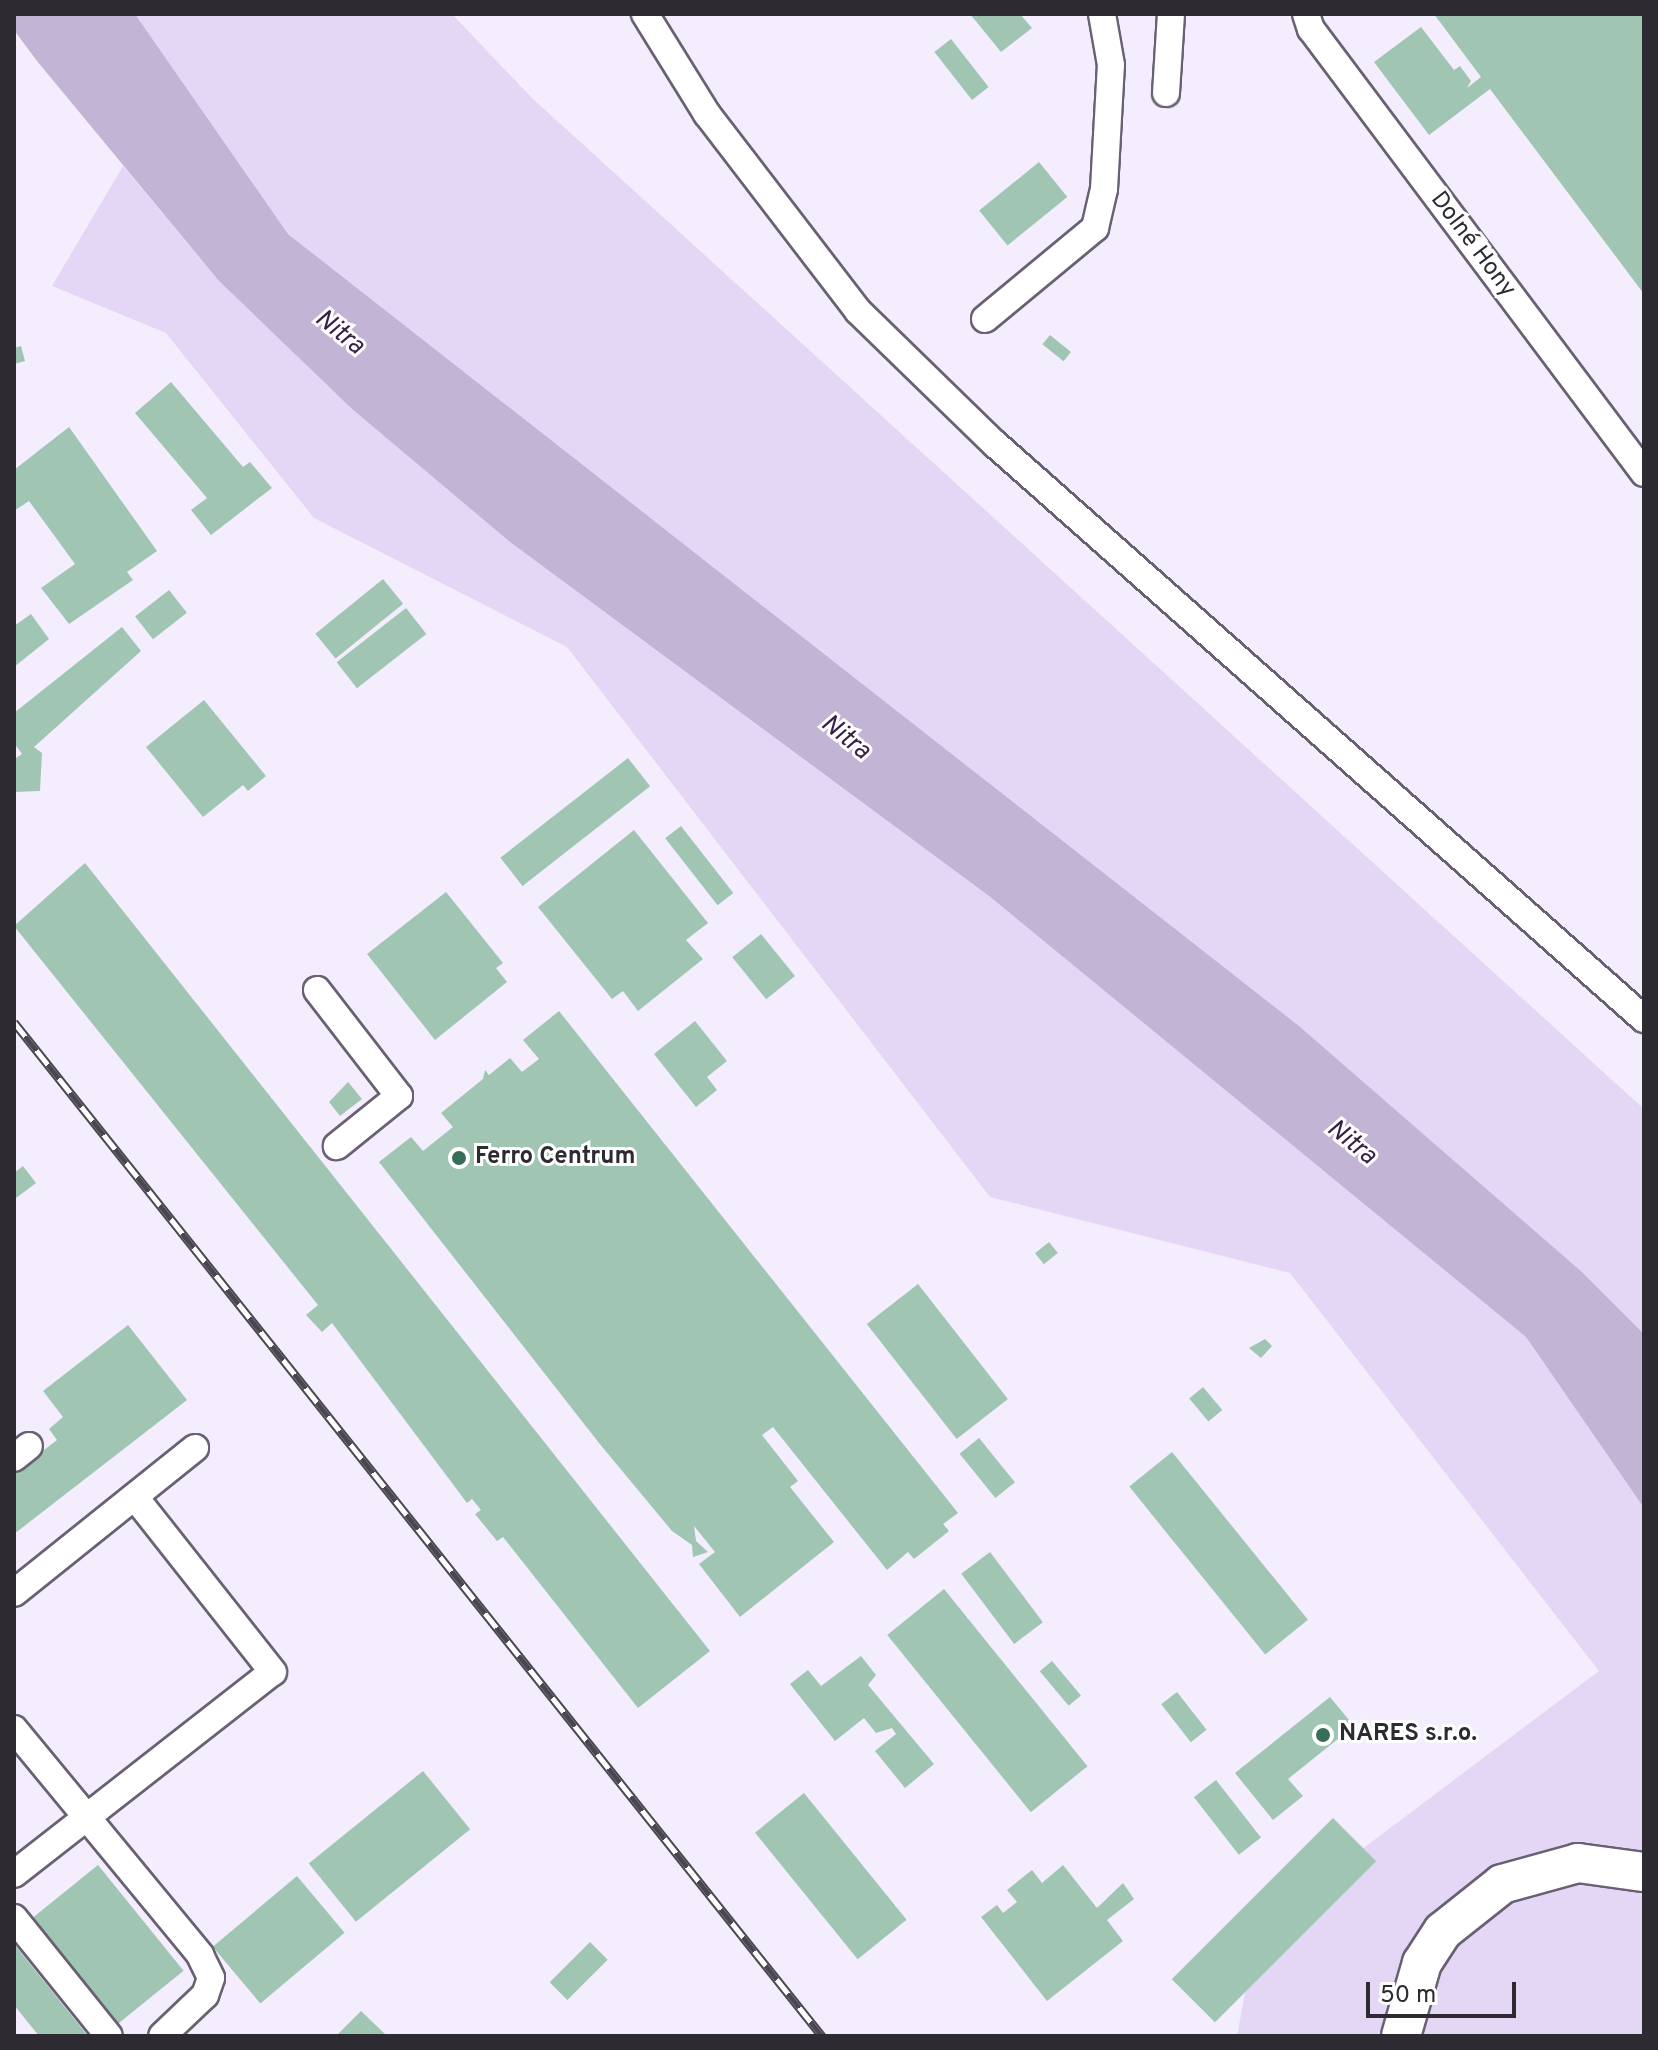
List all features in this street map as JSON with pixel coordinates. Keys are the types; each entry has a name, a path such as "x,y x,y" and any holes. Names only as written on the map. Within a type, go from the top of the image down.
{"highway":[{"path":"1401,2036 1408,1993 1429,1952 1468,1907 1502,1884 1578,1863 1644,1872"},
{"path":"1417,2036 1433,1969 1475,1918 1542,1882 1620,1879 1644,1888"}],"street":[{"path":"645,14 707,114 858,311 995,444 1644,1019"},
{"path":"985,319 1095,228 1104,189 1111,65 1102,14"},
{"path":"1166,93 1171,14"},
{"name":"Dolné Hony","path":"1306,14 1320,42 1644,473"},
{"path":"317,990 399,1096 337,1146"},
{"path":"14,1593 195,1448"},
{"path":"14,1874 273,1672 135,1497"},
{"path":"14,1729 200,1955 211,1978 205,1995 162,2036"},
{"path":"14,1918 109,2036"}],"shaded area":[{"path":"135,14 452,14 532,98 1644,1109 1644,1334 1582,1272 1299,1026 288,234"},
{"path":"123,166 219,281 352,409 510,542 989,896 1526,1337 1644,1508 1644,2036 1237,2036 1257,1928 1599,1671 1290,1273 990,1197 567,647 314,518 166,333 52,286"}],"water":[{"name":"Nitra","path":"14,14 135,14 288,234 1299,1026 1582,1272 1644,1334 1644,1508 1526,1337 989,896 510,542 352,409 219,281 37,61 14,30"}],"building":[{"path":"970,14 1020,14 1032,28 1001,52"},
{"path":"1434,14 1644,14 1644,294 1490,89 1429,135 1374,62 1421,27 1454,70 1460,66 1471,81 1467,88 1481,77"},
{"path":"951,39 989,87 972,100 934,52"},
{"path":"1039,162 1067,197 1007,245 979,210"},
{"path":"1050,335 1071,352 1063,361 1042,344"},
{"path":"21,346 25,361 14,364 14,348"},
{"path":"171,382 243,467 250,462 272,488 211,535 191,510 207,498 135,413"},
{"path":"69,427 157,551 127,572 133,580 69,624 41,588 75,564 29,501 14,511 14,470"},
{"path":"383,579 403,604 336,659 315,634"},
{"path":"169,590 187,613 153,639 135,616"},
{"path":"406,608 426,634 357,688 337,662"},
{"path":"31,614 49,639 14,667 14,626"},
{"path":"122,627 141,651 34,747 42,753 40,791 15,792 16,758 22,754 14,743 14,713"},
{"path":"204,700 266,776 248,791 243,785 203,817 146,747"},
{"path":"628,758 650,786 523,886 500,858"},
{"path":"681,826 733,893 718,905 665,838"},
{"path":"634,830 708,923 686,940 703,959 638,1011 623,991 612,999 538,907"},
{"path":"85,863 710,1651 638,1708 503,1537 497,1541 475,1514 481,1510 472,1499 467,1503 332,1323 322,1332 306,1315 318,1305 14,926"},
{"path":"446,892 503,963 496,968 507,982 435,1040 367,954"},
{"path":"761,934 795,976 766,999 732,957"},
{"path":"559,1011 958,1513 943,1524 949,1531 914,1559 908,1552 887,1570 773,1427 762,1435 798,1481 790,1487 834,1542 740,1617 699,1564 715,1552 694,1526 696,1541 708,1552 693,1557 692,1545 672,1531 599,1443 379,1162 411,1137 423,1151 453,1127 441,1113 483,1079 485,1070 489,1075 510,1058 522,1072 539,1059 523,1040"},
{"path":"695,1021 727,1061 707,1077 717,1090 696,1107 654,1054"},
{"path":"348,1082 362,1099 340,1116 329,1102"},
{"path":"23,1166 36,1183 16,1198 14,1173"},
{"path":"1049,1242 1058,1253 1044,1264 1035,1253"},
{"path":"918,1284 1008,1399 957,1439 867,1324"},
{"path":"128,1325 187,1400 14,1534 14,1473 57,1440 49,1429 63,1417 43,1391"},
{"path":"1265,1339 1272,1346 1261,1358 1249,1348"},
{"path":"1203,1387 1222,1410 1208,1422 1189,1399"},
{"path":"979,1438 1015,1482 995,1498 960,1454"},
{"path":"1172,1452 1308,1620 1265,1654 1129,1487"},
{"path":"990,1552 1043,1622 1014,1644 961,1574"},
{"path":"944,1589 1087,1766 1031,1812 887,1635"},
{"path":"861,1656 876,1675 868,1685 934,1764 905,1788 875,1751 896,1734 892,1728 876,1733 864,1718 835,1741 790,1684 808,1670 821,1686"},
{"path":"1052,1661 1081,1695 1069,1706 1040,1671"},
{"path":"1177,1692 1207,1730 1191,1742 1161,1704"},
{"path":"1330,1697 1354,1726 1288,1779 1303,1796 1273,1820 1235,1773"},
{"path":"423,1771 470,1829 356,1922 309,1864"},
{"path":"1216,1780 1261,1838 1239,1855 1194,1797"},
{"path":"804,1793 907,1920 858,1959 755,1833"},
{"path":"1333,1818 1376,1861 1215,2022 1172,1979"},
{"path":"98,1865 184,1971 117,2025 31,1919"},
{"path":"1063,1865 1097,1908 1123,1883 1134,1899 1107,1920 1123,1941 1047,2001 981,1917 997,1905 1003,1913 1017,1902 1007,1890 1032,1870 1042,1883"},
{"path":"297,1876 345,1933 260,2003 213,1947"},
{"path":"590,1942 608,1960 567,2000 550,1982"},
{"path":"14,1944 88,2036 39,2036 14,2005"},
{"path":"361,2011 387,2036 336,2036"}],"railway":[{"path":"14,1022 822,2036"}],"place":[{"name":"Ferro Centrum","path":"459,1158"},
{"name":"NARES s.r.o.","path":"1323,1735"}]}
